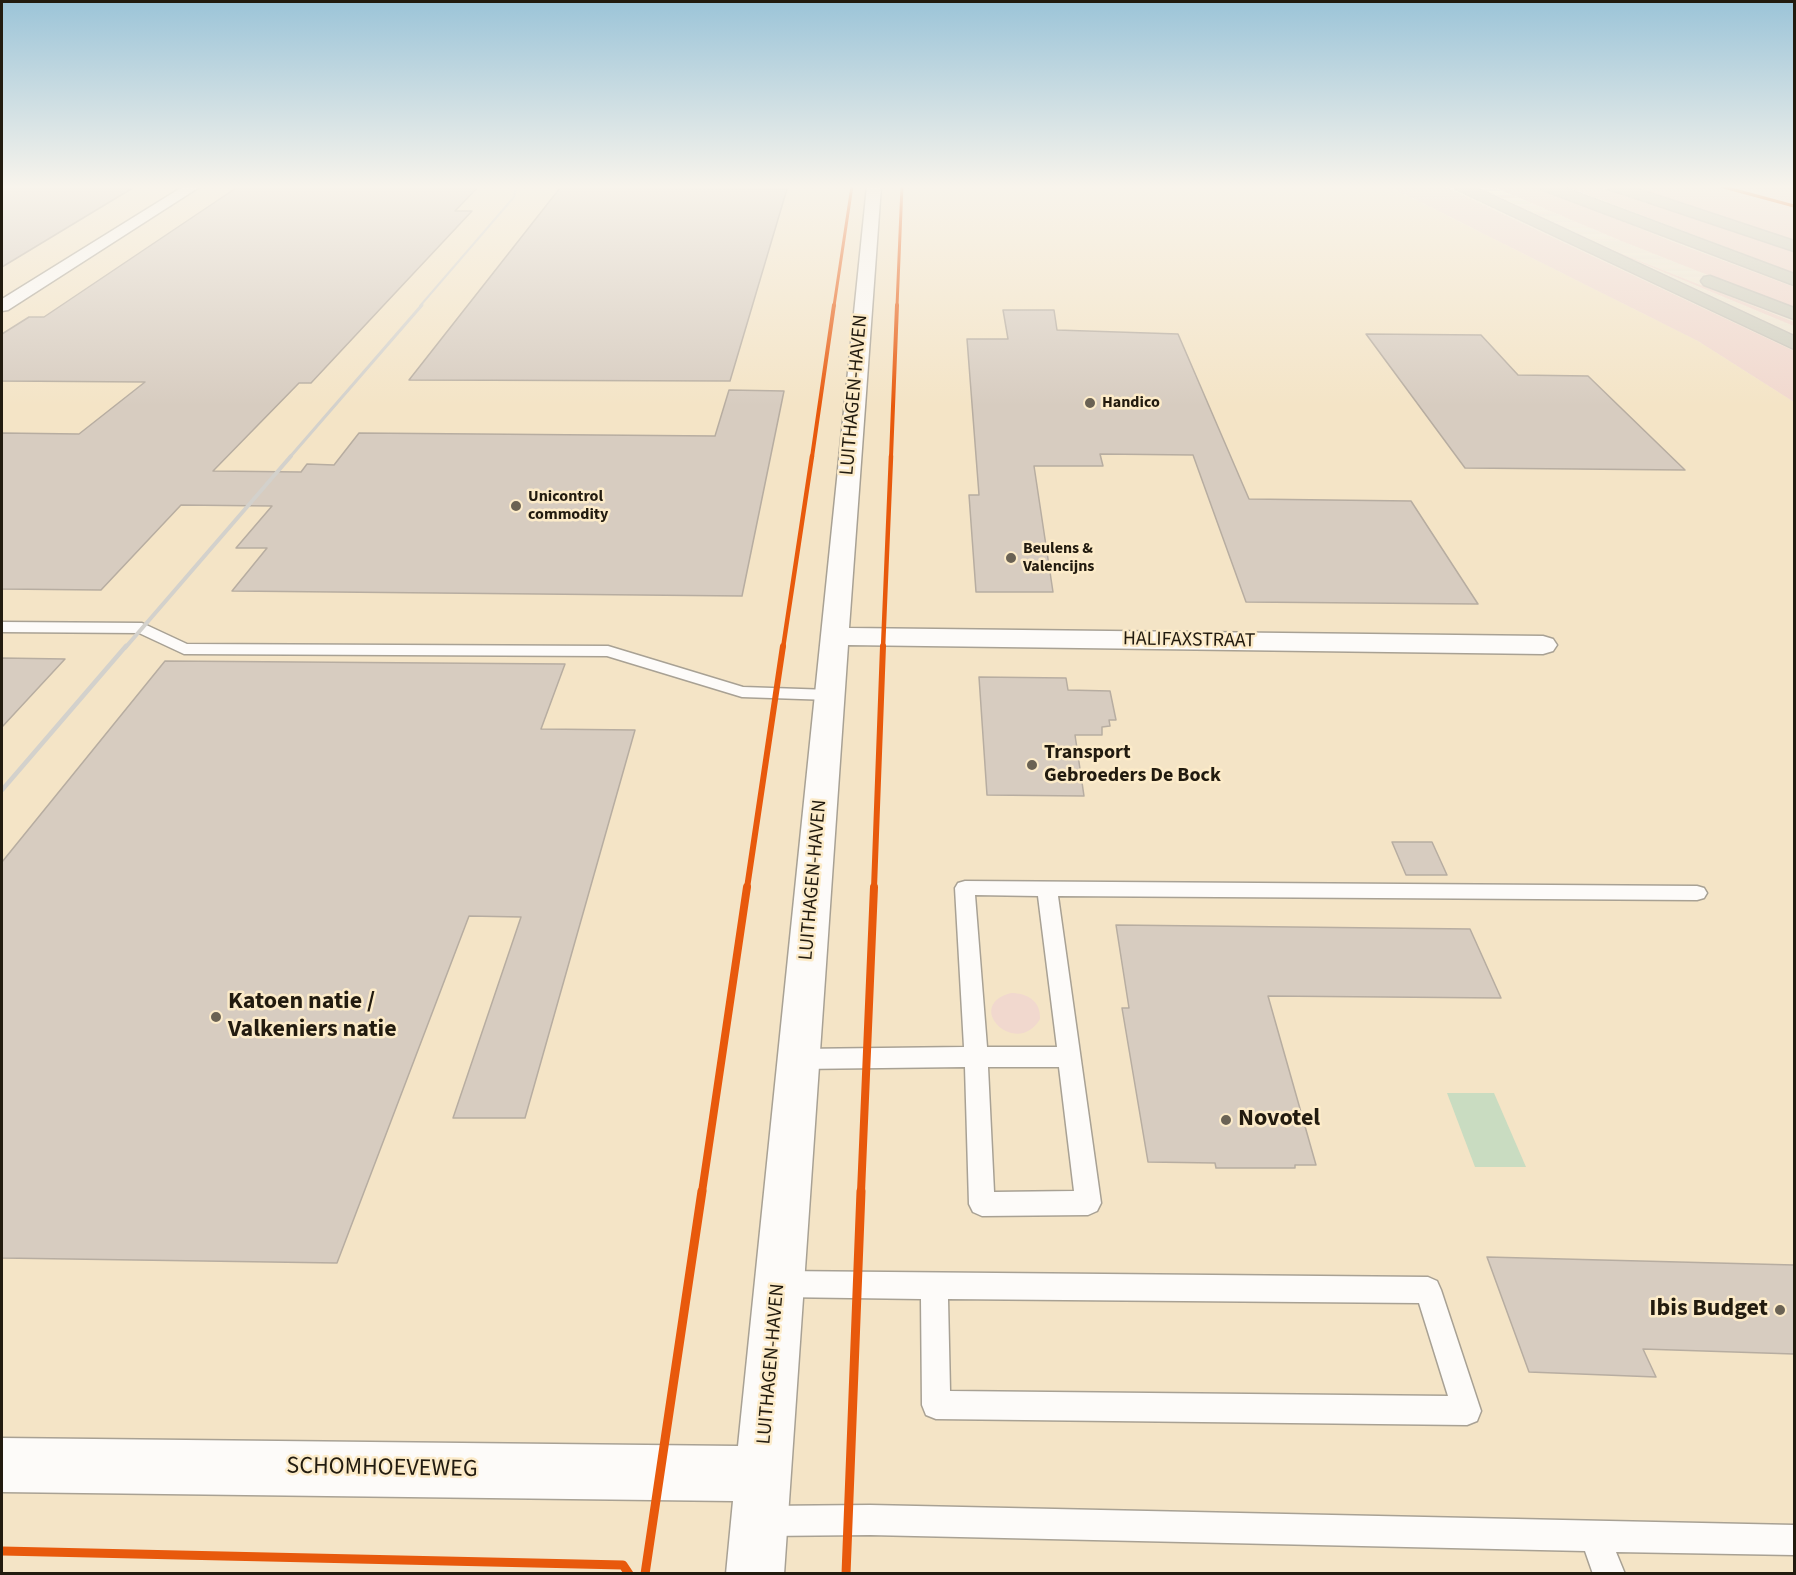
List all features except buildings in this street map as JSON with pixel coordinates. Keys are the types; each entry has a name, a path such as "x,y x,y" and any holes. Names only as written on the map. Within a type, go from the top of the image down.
{"highway":[{"path":"1616,260 1794,343"},
{"path":"1740,260 1794,280"},
{"path":"1619,261 1794,331"},
{"path":"1697,276 1794,314"}],"street":[{"path":"2,306 76,260"},
{"name":"LUITHAGEN-HAVEN","path":"755,1574 778,1284 868,260"},
{"name":"HALIFAXSTRAAT","path":"836,636 1543,645"},
{"name":"SCHOMHOEVEWEG","path":"2,1465 761,1497"}],"lane":[{"path":"2,627 142,628 184,649 608,651 742,692 830,695"},
{"path":"1047,888 1088,1203 982,1204 976,1057 965,888 1047,888 1697,893"},
{"path":"799,1059 1069,1057"},
{"path":"778,1284 1428,1290 1467,1411 936,1405 934,1286"},
{"path":"761,1497 882,1520 1794,1540"},
{"path":"1594,1536 1609,1574"}],"shaded area":[{"path":"2,260 1535,260 1698,341 1794,402 1794,1573 2,1573"},
{"path":"1535,260 1599,260 1794,351 1794,402 1698,341"},
{"path":"1633,260 1794,322 1794,326"},
{"path":"1668,260 1720,260 1794,287 1794,309"},
{"path":"1758,260 1794,260 1794,273"},
{"path":"1011,993 1032,999 1040,1013 1040,1019 1030,1030 1019,1034 1008,1032 999,1026 993,1017 992,1008 997,999"},
{"path":"1447,1093 1494,1093 1526,1167 1475,1167"}],"railway":[{"path":"420,306 460,260"},
{"path":"290,457 422,305"},
{"path":"125,648 291,456"},
{"path":"2,790 126,646"}],"cycle path":[{"path":"645,1574 841,260"},
{"path":"846,1574 899,260"},
{"path":"2,1551 623,1565 629,1574"}],"place":[{"name":"Handico","path":"1090,403"},
{"name":"Unicontrol commodity","path":"516,506"},
{"name":"Beulens & Valencijns","path":"1011,558"},
{"name":"Transport Gebroeders De Bock","path":"1032,765"},
{"name":"Katoen natie / Valkeniers natie","path":"216,1017"},
{"name":"Novotel","path":"1226,1120"},
{"name":"Ibis Budget","path":"1780,1310"}]}
